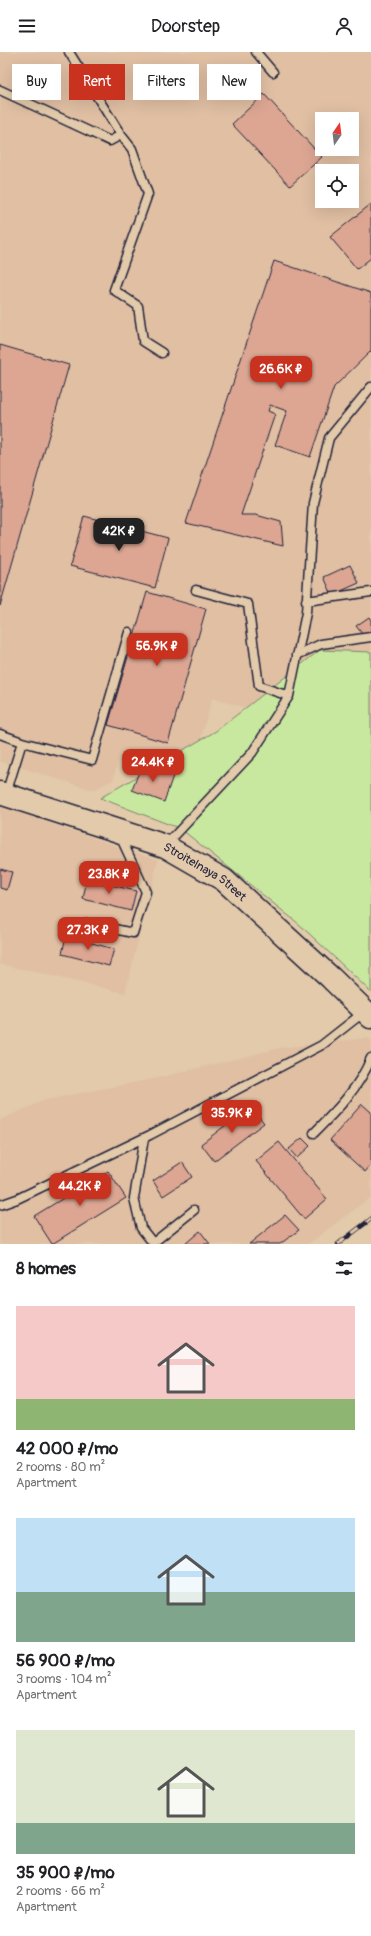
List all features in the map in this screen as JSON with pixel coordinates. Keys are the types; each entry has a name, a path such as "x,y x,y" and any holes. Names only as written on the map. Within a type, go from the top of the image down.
{"street":[{"name":"Stroitelnaya Street","path":"3,794 164,846 224,880 368,1014"}],"lane":[{"path":"69,52 121,135 132,149 148,194 114,290 138,306 143,341 162,353"},
{"path":"256,52 273,72"},
{"path":"0,90 110,141 121,135"},
{"path":"164,846 252,753 289,696 306,601 314,503 330,438 371,387"},
{"path":"196,590 248,604 259,686 289,696"},
{"path":"306,601 371,592"},
{"path":"0,734 22,742 92,760 129,632"},
{"path":"297,655 321,644 371,637"},
{"path":"3,794 22,742"},
{"path":"86,923 133,933 146,892 118,831"},
{"path":"0,1205 17,1199 144,1138 322,1045 368,1014"},
{"path":"314,1132 340,1107 366,1071 371,1058"},
{"path":"144,1138 134,1198 141,1228 153,1244 194,1210"}],"shaded area":[{"path":"0,52 371,52 371,666 329,731 212,698 190,777 120,754 113,780 93,790 0,761"},
{"path":"0,806 158,860 125,993 0,964"},
{"path":"367,1038 371,1041 371,1197 308,1244 0,1244 0,1120 45,1100 158,1078 280,1048"}],"green space":[{"path":"320,650 371,652 371,992 299,924 181,829 100,798 216,731"}],"building":[{"path":"264,94 315,149 315,156 322,157 290,186 232,124 258,100 261,100 261,97"},
{"path":"371,204 371,258 357,269 330,237"},
{"path":"274,261 371,293 371,351 334,387 310,457 275,445 287,411 270,405 268,411 275,414 241,515 256,515 281,522 283,546 186,523"},
{"path":"0,345 69,365 0,606"},
{"path":"84,516 168,538 155,588 70,566"},
{"path":"350,565 359,583 332,595 324,577"},
{"path":"147,592 206,609 168,743 108,725"},
{"path":"369,617 371,620 371,631 364,636 356,626"},
{"path":"142,764 173,776 164,802 132,790"},
{"path":"0,869 12,872 7,890 0,888"},
{"path":"87,879 136,891 131,911 83,899"},
{"path":"66,936 114,949 109,966 62,954"},
{"path":"362,1104 371,1112 371,1165 365,1172 330,1140"},
{"path":"251,1106 264,1123 214,1161 201,1144"},
{"path":"302,1138 310,1146 297,1158 289,1149"},
{"path":"279,1142 327,1199 304,1219 256,1161"},
{"path":"182,1162 192,1177 163,1196 153,1181"},
{"path":"108,1171 126,1198 52,1244 34,1216"},
{"path":"285,1215 299,1230 280,1244 249,1244"},
{"path":"200,1231 210,1244 185,1244"}],"railway":[{"path":"338,1244 371,1219"}]}
